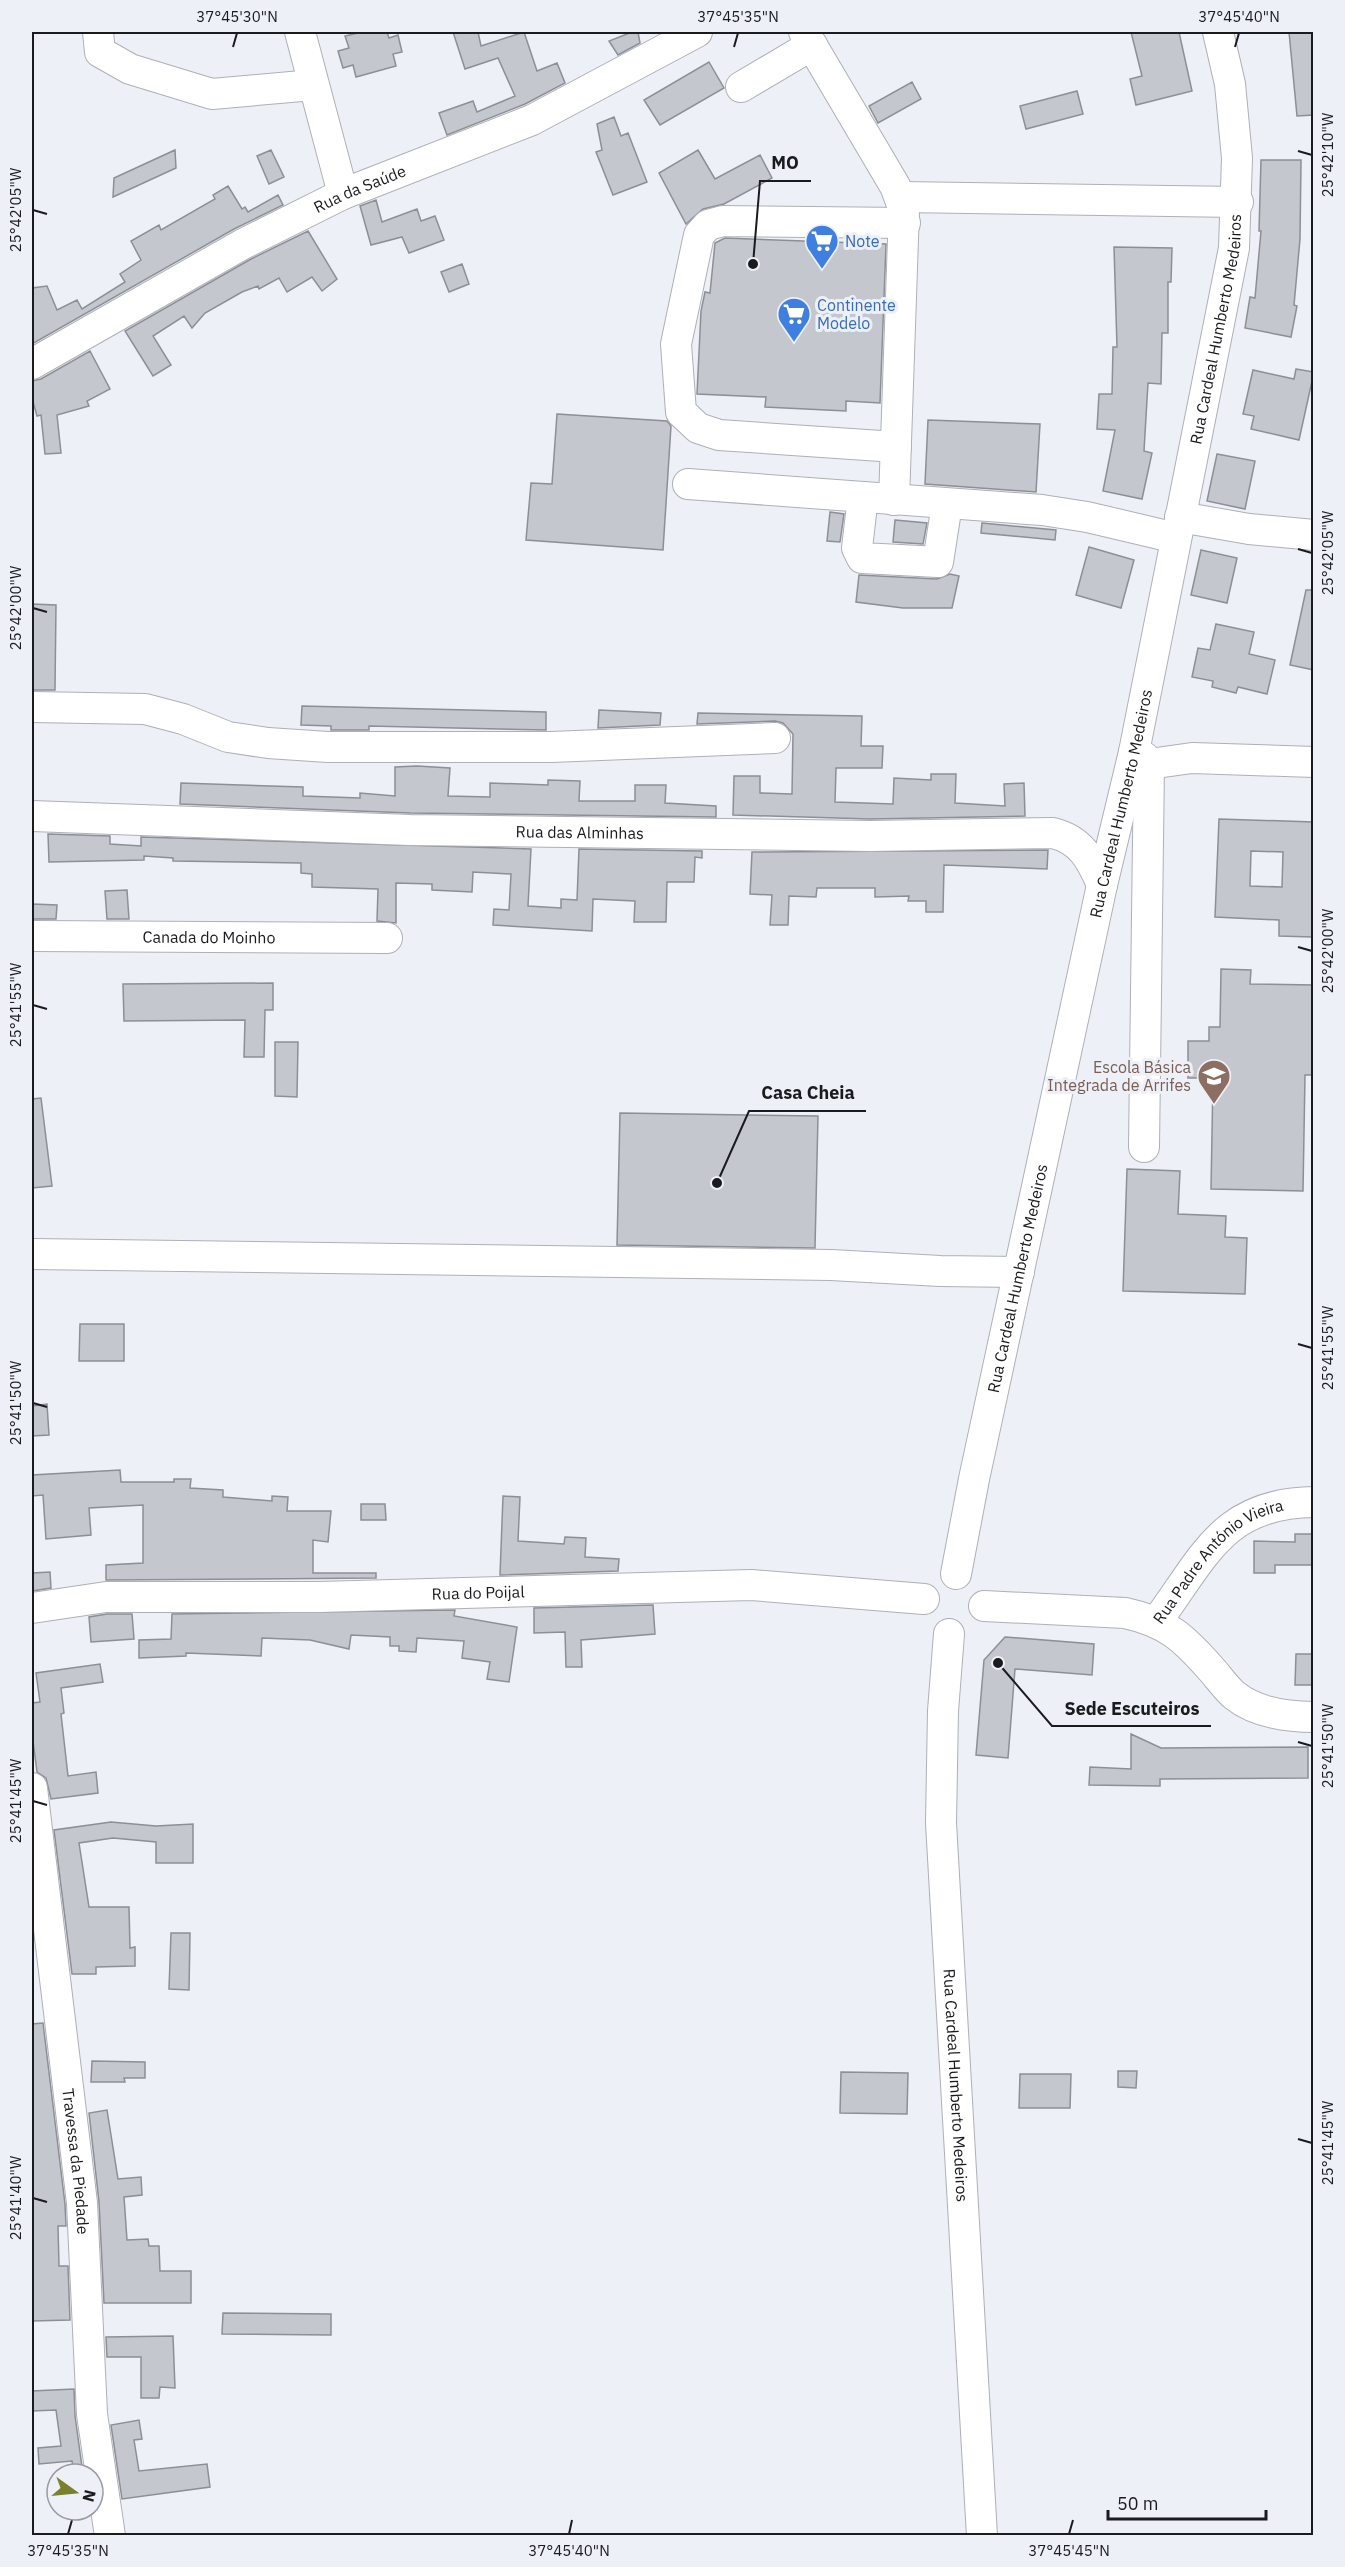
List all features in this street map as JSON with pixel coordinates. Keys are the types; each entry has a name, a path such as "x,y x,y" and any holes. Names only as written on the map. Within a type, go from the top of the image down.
{"street":[{"path":"98,32 100,52 130,69 212,94 313,85"},
{"path":"300,32 344,194"},
{"name":"Rua da Saúde","path":"32,364 243,244 344,194 532,120 697,32"},
{"name":"Rua Cardeal Humberto Medeiros","path":"956,1574 1102,885 1116,824 1142,758 1178,527 1234,248 1238,202 1237,158 1230,84 1218,32"},
{"path":"741,87 808,38 903,210 894,500"},
{"path":"896,447 719,435 698,428 681,412 676,344 699,235 708,225 723,221 903,210 1238,202"},
{"path":"688,484 1053,511 1178,527 1249,529 1314,535"},
{"path":"862,497 857,548 862,558 938,562 947,504"},
{"path":"32,707 145,709 183,719 228,737 268,743 328,747 539,747 775,738"},
{"path":"1144,1147 1147,821 1142,758 1314,762"},
{"name":"Rua das Alminhas","path":"32,816 410,830 723,832 870,836 1053,833 1065,836 1081,846 1092,860 1102,885"},
{"path":"1116,824 1147,821"},
{"name":"Canada do Moinho","path":"32,936 387,938"},
{"path":"32,1254 831,1265 940,1271 1019,1272"},
{"name":"Rua Padre António Vieira","path":"984,1606 1125,1613 1157,1621 1213,1544 1233,1524 1271,1506 1314,1502"},
{"path":"956,1574 967,1577 976,1584 984,1606 980,1618 973,1627 962,1633 949,1634 938,1630 929,1622 924,1599 932,1583 939,1578 956,1574"},
{"name":"Rua do Poijal","path":"32,1608 106,1597 319,1597 751,1585 924,1599"},
{"path":"1157,1621 1189,1644 1234,1695 1272,1713 1314,1717"},
{"name":"Rua Cardeal Humberto Medeiros","path":"949,1634 943,1711 941,1823 982,2535"},
{"name":"Travessa da Piedade","path":"32,1788 82,2203 92,2414 110,2535"}],"building":[{"path":"362,32 387,32 389,38 398,35 402,52 393,54 396,66 356,77 353,65 343,68 338,51 349,48 345,36"},
{"path":"453,32 478,32 481,46 524,32 537,71 557,63 565,83 525,104 447,135 439,113 473,101 477,112 515,96 498,58 465,69"},
{"path":"638,32 640,43 618,55 609,41"},
{"path":"1131,32 1179,32 1192,91 1136,105 1130,79 1142,76"},
{"path":"1289,32 1314,32 1314,115 1297,116"},
{"path":"709,62 724,88 660,125 644,100"},
{"path":"912,82 921,99 878,123 869,106"},
{"path":"1077,91 1083,114 1026,129 1020,106"},
{"path":"614,117 621,136 628,133 647,182 613,195 596,152 602,150 597,124"},
{"path":"175,150 176,168 113,197 114,178"},
{"path":"271,150 284,177 269,184 257,156"},
{"path":"698,150 715,179 760,155 772,178 724,204 703,209 686,224 659,173"},
{"path":"1261,160 1301,160 1300,239 1294,305 1297,306 1291,337 1245,328 1250,297 1255,298 1261,231 1259,231"},
{"path":"228,186 242,209 245,207 248,212 278,195 283,205 234,229 32,344 32,288 47,286 57,310 77,300 82,309 125,282 120,274 141,260 131,241 159,225 161,230 215,199 213,195"},
{"path":"376,200 382,222 417,209 421,221 435,216 444,240 409,253 402,237 371,245 360,206"},
{"path":"308,231 337,279 322,291 312,277 287,292 279,278 259,289 258,286 242,292 205,313 192,328 184,316 153,336 171,365 153,376 125,331 251,259"},
{"name":"Continente Modelo","path":"725,238 886,244 880,403 846,401 846,411 765,407 766,397 697,394 701,311 705,292 710,293 715,243"},
{"path":"1114,247 1172,248 1171,282 1168,282 1168,333 1162,333 1161,384 1148,383 1144,451 1152,453 1142,499 1103,491 1115,430 1097,429 1099,394 1112,394 1113,347 1117,347"},
{"path":"462,264 469,284 449,292 441,272"},
{"path":"90,351 110,389 87,401 89,406 57,415 61,453 45,454 41,415 37,416 32,398 32,381 41,379"},
{"path":"1296,369 1314,372 1299,440 1251,429 1254,416 1243,414 1253,370 1294,379"},
{"path":"557,414 667,421 671,426 663,550 526,540 531,483 552,484"},
{"path":"928,420 1040,424 1036,492 925,484"},
{"path":"1217,454 1255,461 1245,509 1207,501"},
{"path":"830,512 844,514 840,542 827,541"},
{"path":"895,520 927,523 923,544 893,542"},
{"path":"982,523 1056,530 1055,540 981,533"},
{"path":"1089,547 1134,560 1121,608 1076,595"},
{"path":"1201,550 1237,558 1227,603 1191,595"},
{"path":"950,574 959,576 952,608 903,608 856,602 859,575 937,579"},
{"path":"1306,590 1314,590 1314,670 1290,665"},
{"path":"32,604 56,605 55,690 32,690"},
{"path":"1216,624 1254,632 1249,654 1275,660 1267,694 1238,687 1236,693 1212,687 1213,681 1192,677 1198,648 1210,650"},
{"path":"302,706 546,712 546,730 369,726 369,730 331,730 331,726 301,725"},
{"path":"599,710 661,713 660,725 598,728"},
{"path":"698,713 862,716 861,746 883,746 882,768 836,768 835,802 893,804 894,778 931,780 931,774 956,774 955,803 1005,806 1004,784 1024,783 1025,816 870,819 733,815 734,776 760,776 760,793 792,794 793,734 783,723 775,721 697,724"},
{"path":"395,767 450,768 448,796 490,797 490,783 548,785 548,780 580,781 579,801 635,801 635,785 666,785 665,803 716,806 716,817 410,813 180,804 181,783 303,787 303,796 360,798 360,793 395,796"},
{"path":"1219,819 1314,822 1312,937 1279,936 1279,920 1215,917","holes":["1251,851 1283,852 1282,887 1250,886"]},
{"path":"48,834 110,836 110,844 141,846 141,837 531,849 528,906 561,908 561,899 577,900 579,849 702,851 702,858 695,857 694,882 667,882 666,922 634,922 635,901 593,899 592,931 493,925 494,909 509,910 511,874 473,872 472,892 432,890 432,884 396,883 396,923 377,921 378,889 312,887 312,874 301,873 301,863 173,861 173,858 144,856 144,860 49,862"},
{"path":"1048,850 1047,869 944,865 943,912 926,912 926,901 908,901 909,896 875,897 875,888 817,888 816,897 789,896 788,925 770,925 772,895 750,894 752,852"},
{"path":"127,890 129,919 107,919 105,891"},
{"path":"32,904 57,905 56,919 32,919"},
{"path":"1221,969 1251,970 1250,984 1314,985 1314,1075 1305,1075 1303,1191 1211,1189 1213,1078 1188,1078 1188,1041 1209,1041 1209,1027 1220,1027"},
{"path":"273,983 273,1010 265,1010 264,1057 244,1057 245,1020 124,1021 123,984"},
{"path":"275,1042 298,1042 297,1097 275,1096"},
{"path":"41,1098 52,1186 32,1188 32,1099"},
{"path":"620,1113 818,1116 815,1248 617,1245"},
{"path":"1127,1169 1180,1171 1178,1214 1226,1216 1225,1237 1247,1238 1245,1294 1123,1291"},
{"path":"80,1324 124,1324 124,1361 79,1361"},
{"path":"47,1404 49,1435 32,1436 32,1406"},
{"path":"120,1470 121,1482 174,1482 174,1479 191,1479 190,1488 223,1490 223,1497 272,1501 272,1496 288,1497 287,1511 331,1511 328,1542 313,1540 313,1573 376,1573 376,1578 106,1580 106,1565 143,1563 143,1505 89,1508 91,1535 46,1539 43,1495 32,1496 32,1475"},
{"path":"503,1496 520,1497 518,1541 564,1544 565,1537 586,1538 585,1557 619,1559 618,1571 500,1575"},
{"path":"361,1504 385,1504 386,1520 361,1520"},
{"path":"1295,1534 1314,1534 1314,1565 1275,1565 1275,1573 1254,1573 1254,1541 1295,1542"},
{"path":"50,1572 51,1588 32,1591 32,1573"},
{"path":"653,1605 655,1634 581,1640 582,1667 566,1667 565,1632 534,1633 534,1608"},
{"path":"455,1610 454,1616 517,1627 509,1682 487,1679 490,1662 462,1658 464,1641 417,1638 416,1652 399,1651 399,1646 390,1646 390,1637 351,1635 349,1649 310,1640 262,1638 261,1656 186,1653 186,1656 139,1658 139,1640 171,1639 172,1614"},
{"path":"132,1614 134,1639 91,1642 89,1617"},
{"path":"1005,1637 1094,1644 1092,1675 1015,1669 1008,1758 976,1755 984,1660"},
{"path":"1296,1654 1314,1654 1314,1685 1295,1685"},
{"path":"100,1664 103,1682 61,1688 64,1713 61,1714 68,1776 96,1772 98,1793 51,1799 46,1778 37,1772 32,1733 32,1703 40,1702 36,1673"},
{"path":"1131,1734 1161,1748 1308,1747 1308,1778 1160,1779 1160,1786 1089,1785 1090,1767 1131,1769"},
{"path":"111,1822 156,1826 193,1824 193,1863 156,1863 156,1842 113,1838 79,1843 89,1907 129,1907 130,1948 135,1947 135,1966 96,1967 96,1974 72,1974 54,1830"},
{"path":"171,1933 190,1933 189,1990 169,1989"},
{"path":"43,2023 65,2204 66,2226 58,2226 59,2266 68,2266 70,2320 32,2321 32,2024"},
{"path":"92,2061 145,2062 145,2078 124,2078 125,2082 91,2082"},
{"path":"1118,2071 1137,2071 1136,2088 1118,2087"},
{"path":"841,2072 908,2073 907,2114 840,2113"},
{"path":"1020,2074 1071,2074 1070,2108 1019,2108"},
{"path":"107,2110 118,2179 141,2177 142,2195 124,2197 127,2240 148,2239 149,2246 159,2246 160,2271 191,2271 191,2303 104,2303 99,2202 89,2113"},
{"path":"223,2313 331,2314 331,2335 222,2334"},
{"path":"173,2336 175,2388 160,2387 159,2398 141,2398 141,2357 107,2357 106,2337"},
{"path":"74,2389 81,2462 39,2464 38,2448 61,2446 56,2410 32,2411 32,2391"},
{"path":"139,2420 142,2439 134,2440 139,2471 207,2464 210,2487 122,2499 111,2425"}],"place":[{"name":"MO","path":"753,264"},
{"name":"Note","path":"822,270"},
{"name":"Continente Modelo","path":"794,343"},
{"name":"Escola Básica Integrada de Arrifes","path":"1214,1105"},
{"name":"Casa Cheia","path":"717,1183"},
{"name":"Sede Escuteiros","path":"998,1663"}]}
